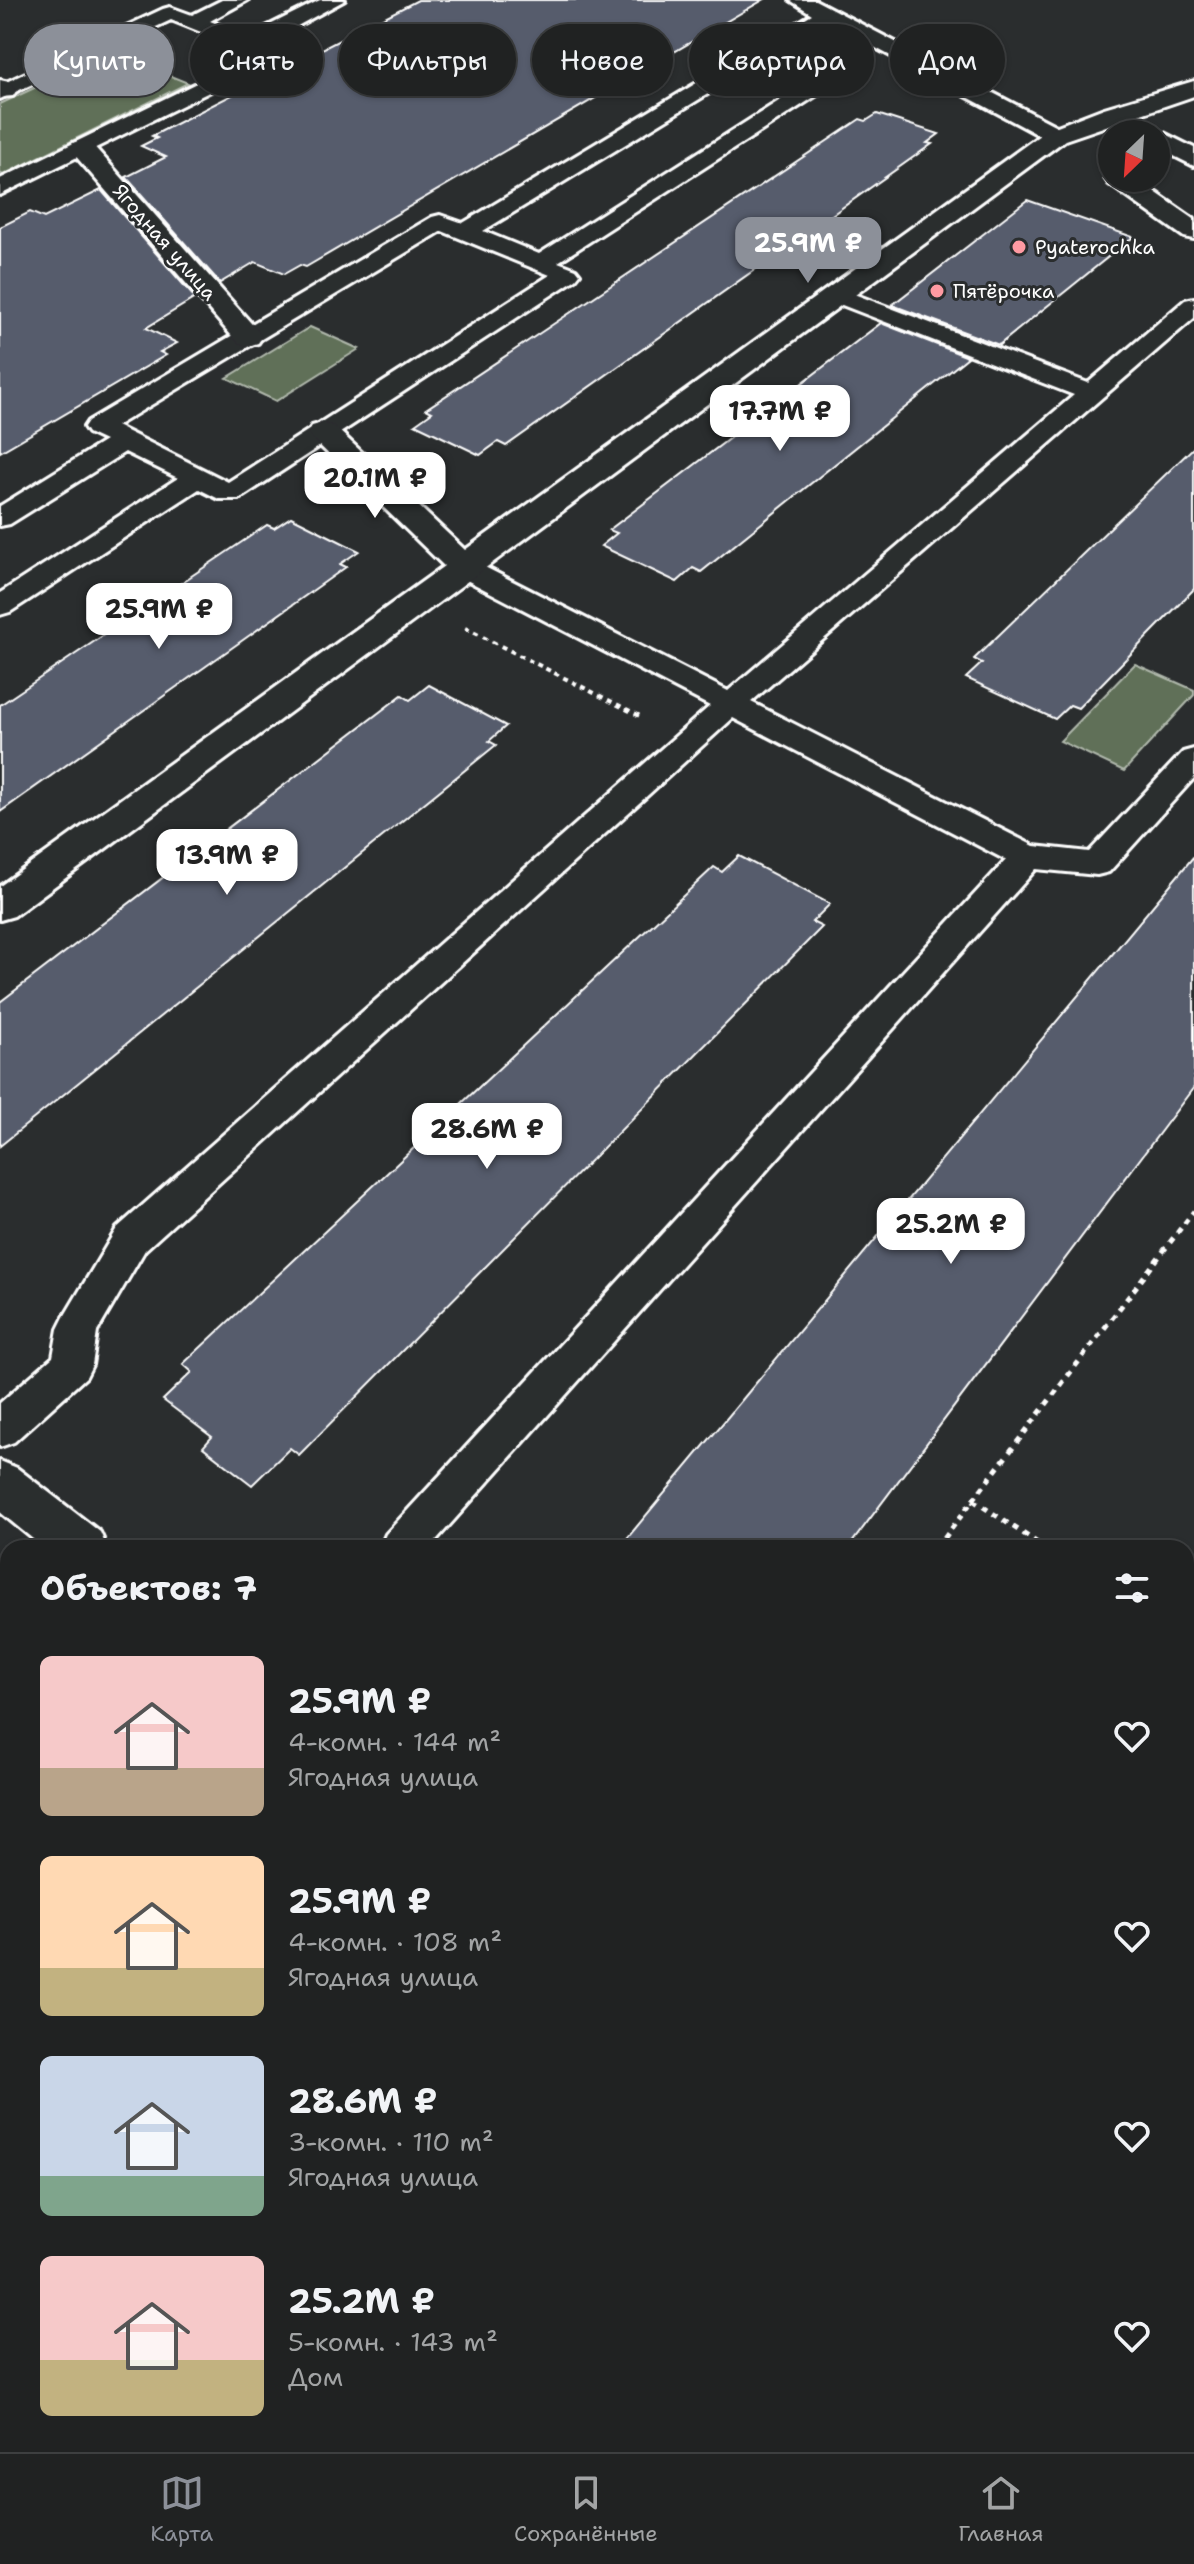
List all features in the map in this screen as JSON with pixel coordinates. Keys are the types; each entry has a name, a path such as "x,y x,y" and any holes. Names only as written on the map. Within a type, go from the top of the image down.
{"street":[{"path":"0,906 838,295 1113,113 1194,88"},
{"path":"1113,113 1126,120"},
{"path":"1170,144 1194,158"},
{"name":"Ягодная улица","path":"82,148 248,337"},
{"path":"1138,192 1194,231"},
{"path":"323,432 465,568"},
{"path":"0,1483 72,1540"}],"lane":[{"path":"193,22 238,0"},
{"path":"288,24 335,0"},
{"path":"800,0 1067,143"},
{"path":"1,91 170,13 198,24"},
{"path":"809,24 826,14"},
{"path":"874,50 884,44"},
{"path":"0,188 190,94"},
{"path":"465,232 689,96"},
{"path":"540,263 803,96"},
{"path":"440,222 540,263 568,274 229,493 97,427 440,222"},
{"path":"838,295 1092,393"},
{"path":"0,1429 72,1365 78,1329 131,1239 689,740 1194,305"},
{"path":"0,518 124,441"},
{"path":"0,606 197,478"},
{"path":"465,568 1028,857 1097,864 1194,759"},
{"path":"408,1540 1028,857"}],"path":[{"path":"416,603 689,740"},
{"path":"943,1540 1194,1211"},
{"path":"973,1500 1033,1540"}],"green space":[{"path":"174,77 188,83 174,90"},
{"path":"24,93 24,96 162,96 3,175 0,173 0,104"},
{"path":"310,327 359,349 276,401 227,378"},
{"path":"1135,664 1194,690 1194,695 1124,771 1060,741"}],"building":[{"path":"418,0 763,0 722,24 689,24 689,43 673,53 673,24 532,24 532,96 599,96 306,267 300,265 284,274 255,262 220,283 126,177 166,157 141,146 157,138 152,136 230,96 323,96 323,49 339,40 339,96 516,96 516,24 371,24"},
{"path":"877,114 939,134 927,143 932,144 506,446 498,442 480,455 415,424 432,412 426,409 860,119 866,121"},
{"path":"101,190 195,298 146,328 177,343 160,352 166,355 0,452 0,227 30,212 44,218"},
{"path":"1027,200 1133,237 999,345 892,305"},
{"path":"881,323 968,357 701,572 693,568 677,582 601,546 617,533 609,530"},
{"path":"1194,447 1194,589 1078,708 1070,705 1055,719 966,678 982,663 974,659"},
{"path":"291,517 359,551 340,564 346,567 0,812 0,705 267,525 274,528"},
{"path":"429,685 506,726 489,741 496,745 0,1146 0,1002 402,695 410,700"},
{"path":"739,856 830,904 812,922 822,927 299,1455 290,1448 252,1485 203,1447 212,1437 163,1400 192,1372 183,1364 714,867 722,872"},
{"path":"1194,856 1194,1087 854,1540 626,1540"}],"place":[{"name":"Pyaterochka","path":"1019,247"},
{"name":"Пятёрочка","path":"937,291"}]}
